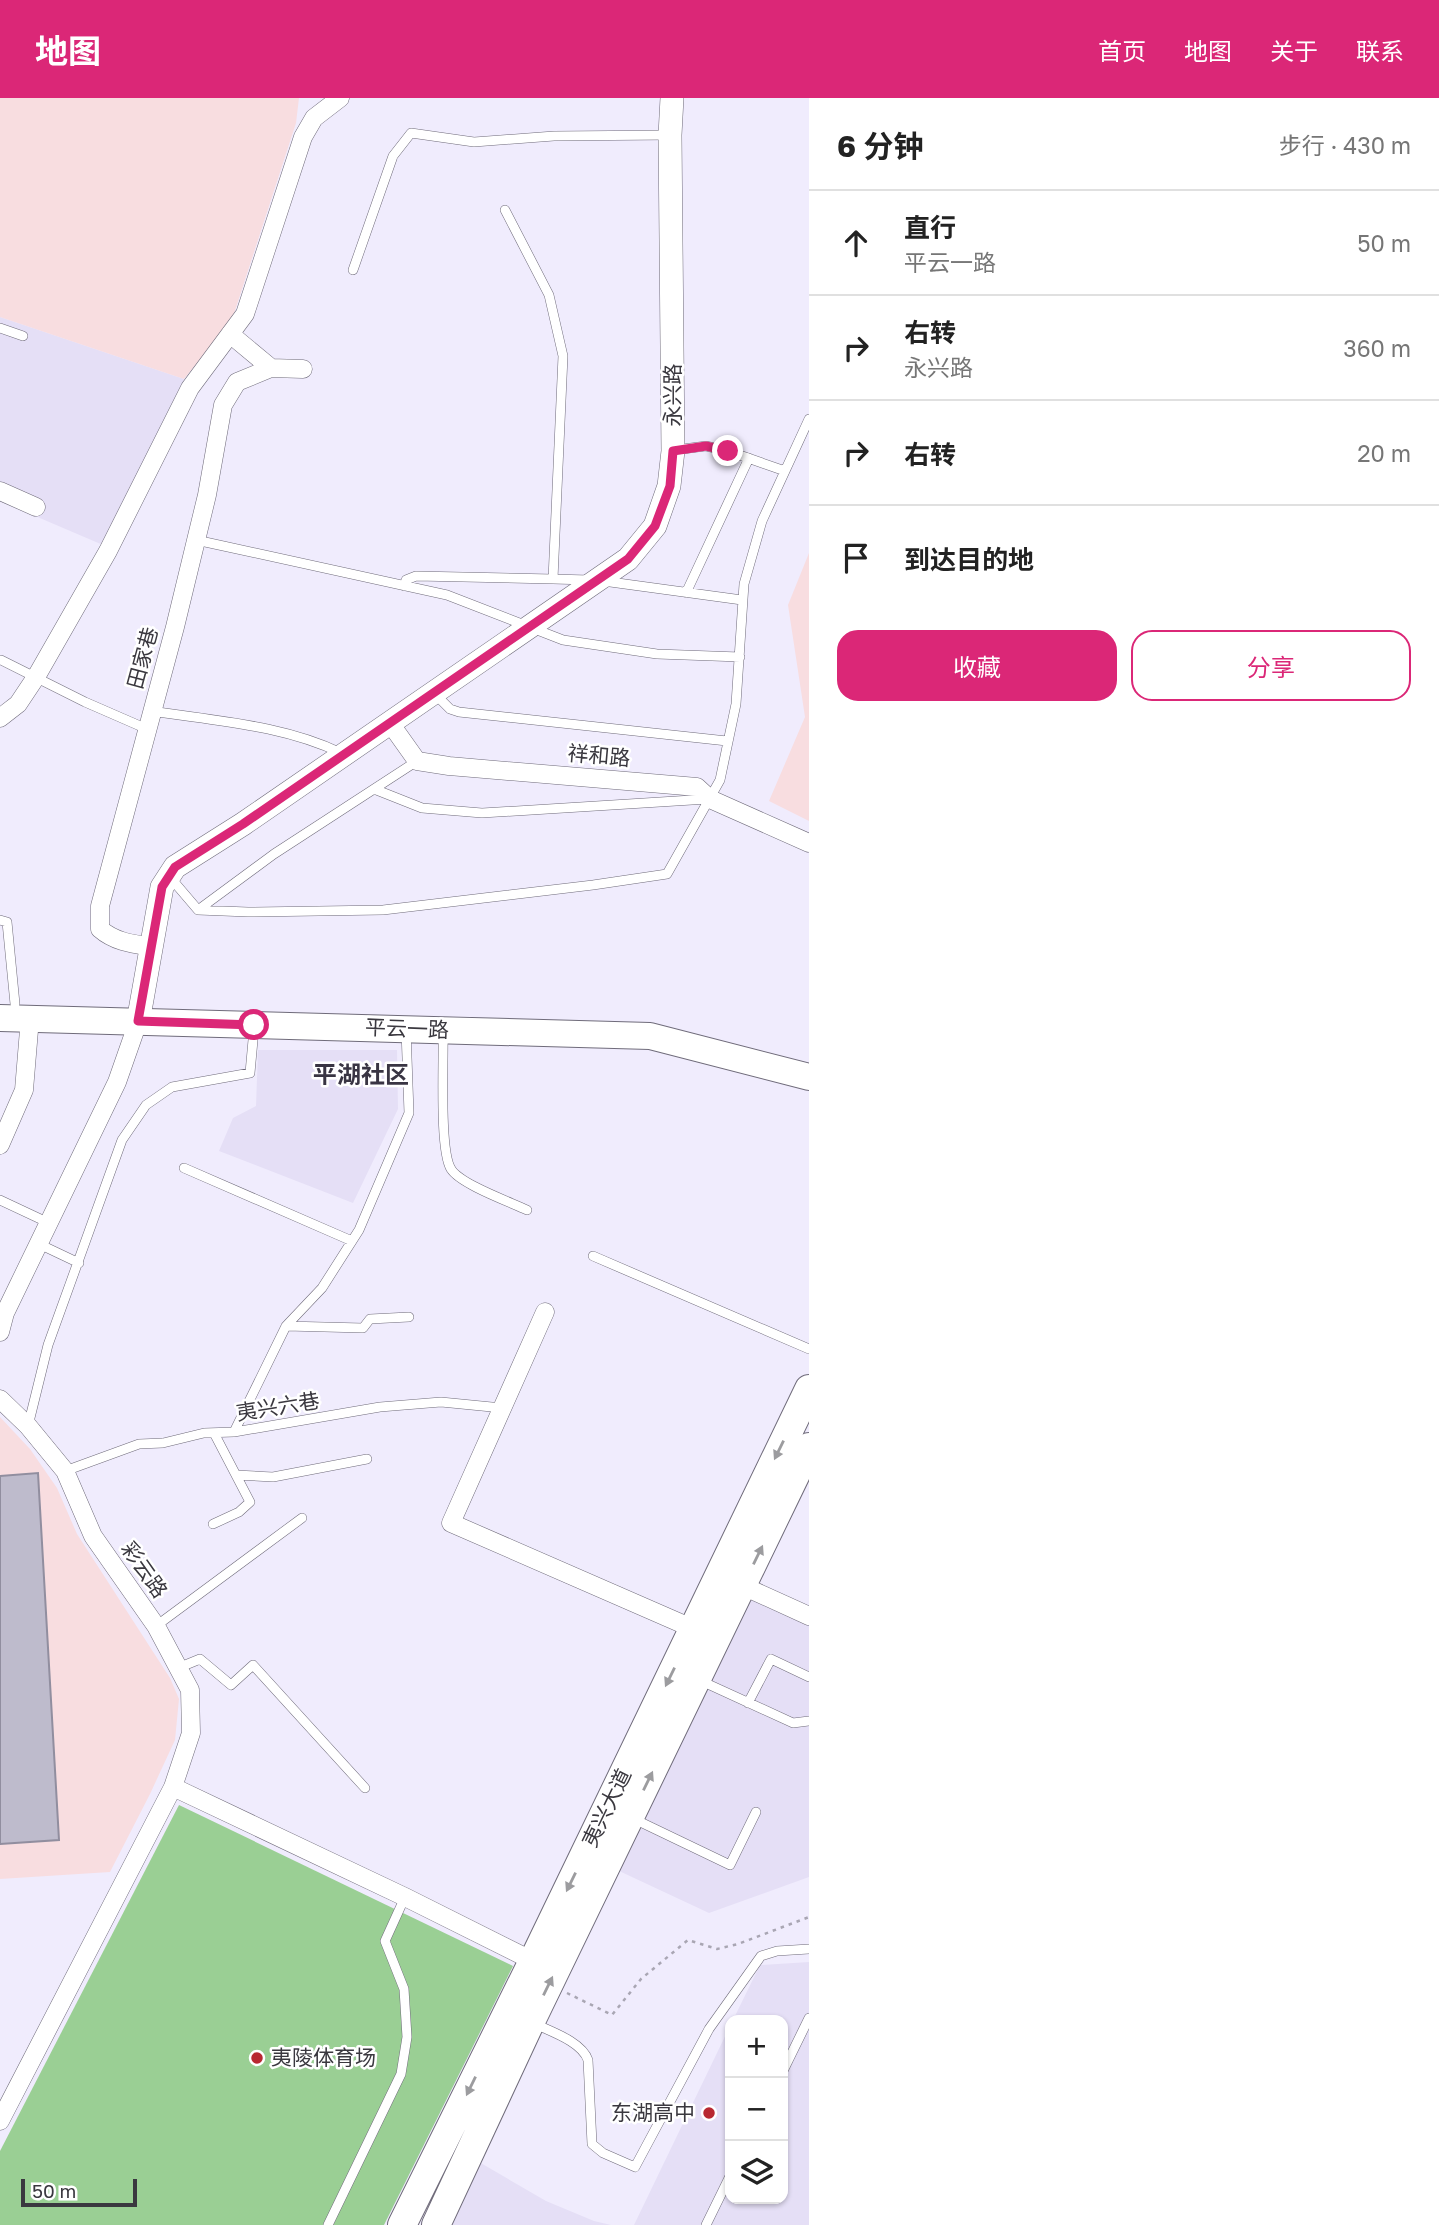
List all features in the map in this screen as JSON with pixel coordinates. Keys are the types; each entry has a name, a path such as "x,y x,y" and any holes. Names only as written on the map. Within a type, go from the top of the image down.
{"main road":[{"name":"平云一路","path":"11,1011 655,1025 809,1064"},
{"name":"平云一路","path":"139,1015 254,1025 650,1037 809,1077"},
{"name":"夷兴大道","path":"402,2225 533,1961 809,1389"},
{"name":"夷兴大道","path":"436,2225 531,2021 809,1447"}],"street":[{"path":"0,718 18,704 36,677 108,551 190,388 245,314 303,137 314,118 340,98"},
{"name":"永兴路","path":"169,876 175,867 628,559 655,526 670,486 673,451 670,135 672,98"},
{"path":"230,334 271,368"},
{"name":"田家巷","path":"152,947 125,943 109,937 100,929 100,906 196,540 223,405 237,382 271,368 303,369"},
{"path":"0,491 36,507"},
{"path":"390,723 417,761"},
{"name":"祥和路","path":"417,761 449,766 697,786 710,799 809,843"},
{"path":"0,1332 5,1313 117,1082 139,1015 162,887 169,876"},
{"path":"0,1145 24,1090 11,1011"},
{"path":"545,1312 451,1523 694,1629"},
{"name":"彩云路","path":"0,1399 28,1426 65,1471 93,1536 156,1626 190,1690 191,1733 173,1787 0,2121"},
{"path":"743,1586 809,1616"},
{"path":"173,1787 533,1961"}],"lane":[{"path":"353,270 393,156 411,133 474,142 554,136 670,135"},
{"path":"505,210 549,295 563,356 553,579"},
{"path":"0,328 23,336"},
{"path":"169,876 198,910 248,912 383,910 667,874 720,780 736,704 744,584 762,521 809,419"},
{"path":"673,451 706,446 785,471"},
{"path":"685,593 749,458"},
{"path":"196,540 447,595 563,640 657,654 740,657"},
{"path":"404,586 406,580 416,576 597,580 742,600"},
{"path":"1,660 85,702 150,720 287,733 315,740 343,755"},
{"path":"434,692 450,709 458,712 727,741"},
{"path":"198,910 274,854 417,761"},
{"path":"374,789 422,808 482,813 710,799"},
{"path":"0,920 7,922 11,1011"},
{"path":"28,1426 48,1345 122,1140 146,1105 172,1087 250,1073 254,1025"},
{"path":"234,1432 286,1326 322,1288 359,1230 409,1113 406,1029"},
{"path":"443,1031 444,1146 451,1170 470,1185 527,1210"},
{"path":"184,1168 352,1241"},
{"path":"0,1200 49,1223"},
{"path":"39,1244 79,1263"},
{"path":"593,1256 809,1349"},
{"path":"286,1326 363,1328 370,1319 409,1317"},
{"name":"夷兴六巷","path":"65,1471 139,1444 163,1443 380,1407 441,1402 502,1408"},
{"path":"213,1524 239,1512 250,1502 214,1433"},
{"path":"236,1475 273,1477 368,1459"},
{"path":"156,1626 302,1518"},
{"path":"748,1703 771,1659 809,1677"},
{"path":"178,1668 200,1660 230,1685 253,1665 365,1788"},
{"path":"697,1679 793,1723 809,1721"},
{"path":"631,1817 730,1865 756,1812"},
{"path":"328,2225 401,2074 407,2037 404,1989 385,1941 405,1897"},
{"path":"531,2021 586,2053 592,2144 603,2153 635,2167 709,2029 761,1956 777,1951 809,1949"},
{"path":"788,2061 809,2018"},
{"path":"706,2225 725,2186"}],"path":[{"path":"549,1984 612,2015 641,1979 688,1940 717,1949 776,1931 809,1917"}],"shaded area":[{"path":"0,98 299,98 296,123 232,320 184,379 0,317"},
{"path":"0,317 184,379 103,545 0,501"},
{"path":"809,553 809,821 769,801 805,717 788,605"},
{"name":"平湖社区","path":"258,1050 397,1050 398,1109 353,1203 219,1151 233,1118 256,1106"},
{"path":"0,1417 30,1449 57,1488 77,1534 170,1678 179,1699 175,1740 110,1872 0,1879"},
{"path":"751,1599 809,1625 809,1877 709,1913 617,1870"},
{"name":"东湖高中","path":"809,1962 809,2225 634,2225 725,2036 725,2204 788,2204 788,2015 735,2015 760,1965"},
{"path":"479,2162 546,2201 594,2221 611,2225 449,2225"}],"green space":[{"name":"夷陵体育场","path":"179,1805 513,1966 384,2225 0,2225 0,2151"}],"building":[{"path":"38,1473 59,1840 0,1844 0,1476"}],"place":[{"name":"夷陵体育场","path":"257,2058"},
{"name":"东湖高中","path":"709,2113"}],"district":[{"name":"平湖社区","path":"361,1075"}],"route":[{"path":"254,1025 138,1021 162,887 175,867 243,824 628,559 655,526 670,486 673,451 706,446 728,451"}]}
